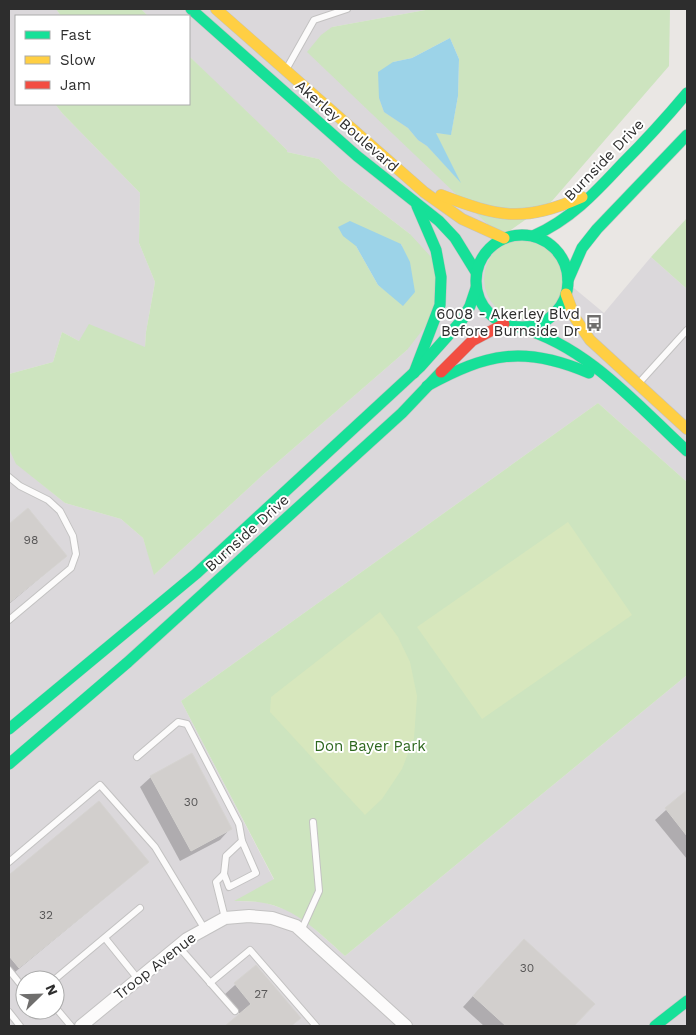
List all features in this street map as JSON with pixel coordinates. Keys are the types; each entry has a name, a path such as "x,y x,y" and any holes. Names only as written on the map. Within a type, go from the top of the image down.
{"main road":[{"name":"Akerley Boulevard","path":"191,9 357,156 439,221 455,238 476,272"},
{"name":"Akerley Boulevard","path":"216,9 393,167 470,224 504,238"},
{"name":"Burnside Drive","path":"533,236 546,232 580,208 638,149 687,93"},
{"path":"520,328 536,326 550,318 560,308 566,294 568,280 582,248 597,229 687,135"},
{"path":"423,190 493,213 517,215 556,209 601,187"},
{"path":"414,373 440,305 441,276 436,250 415,202"},
{"path":"568,280 565,265 558,252 547,242 533,236 519,235 504,238 492,246 482,257 476,272 476,288 481,303 491,316 504,324 542,334 560,343 612,383 687,451"},
{"name":"Burnside Drive","path":"9,729 197,573 414,373 462,320 470,306 476,288"},
{"path":"566,294 579,327 604,354 687,428"},
{"name":"Burnside Drive","path":"9,764 135,656 402,413 472,341 504,324"},
{"path":"427,386 469,364 513,356 540,358 572,365 612,383"},
{"path":"655,1026 687,1001"}],"street":[{"name":"Troop Avenue","path":"81,1026 178,946 204,928 225,918 249,916 272,918 296,926 406,1026"}],"lane":[{"path":"285,71 314,20 347,9"},
{"path":"638,384 687,330"},
{"path":"9,477 20,486 48,500 60,511 73,536 76,554 71,568 9,620"},
{"path":"137,757 178,722 187,724 239,824 242,841 256,873 230,887 224,874 226,856 242,841"},
{"path":"9,862 100,785 155,847 204,928"},
{"path":"301,931 319,891 313,822"},
{"path":"224,874 216,882 225,918"},
{"path":"65,971 140,908"},
{"path":"105,938 138,979"},
{"path":"178,946 235,1011"},
{"path":"210,983 250,950 316,1026"},
{"path":"9,1012 20,1026"}],"shaded area":[{"path":"9,9 56,9 60,15 15,15 15,105 56,105 140,193 139,243 155,282 145,347 79,341 62,332 53,362 9,374"},
{"path":"141,9 431,9 332,27 501,237 545,264 604,313 651,257 687,289 687,482 598,403 181,701 274,880 235,901 263,902 290,911 308,923 345,956 687,675 687,1026 9,1026 9,449 17,464 65,503 121,519 143,538 155,574 265,473 407,350 410,234 341,181 319,159 287,152 190,57 190,15 147,15"}],"green space":[{"path":"56,9 141,9 147,15 60,15"},
{"path":"431,9 670,9 669,66 552,201 501,237 307,52 321,35 332,27","holes":["450,38 459,59 458,96 451,134 435,133 459,180 408,128 384,112 379,98 393,62 412,58"]},
{"path":"190,57 287,152 319,159 341,181 410,234 443,270 442,305 407,350 265,473 154,575 143,538 121,519 65,503 16,464 9,449 9,374 53,362 62,332 79,341 89,324 145,347 155,282 139,243 140,193 56,105 190,105","holes":["380,236 402,245 404,305 378,285 356,246"]},
{"path":"687,218 687,289 651,257"},
{"path":"524,239 539,242 552,251 561,264 564,279 561,294 552,307 539,316 524,319 509,316 496,307 487,294 484,279 487,264 496,251 509,242"},
{"name":"Don Bayer Park","path":"598,403 687,482 687,675 345,956 320,933 296,915 268,904 252,901 234,901 274,879 181,701"},
{"path":"568,522 632,615 482,719 417,627"},
{"path":"380,612 398,637 410,662 417,696 414,738 402,769 382,799 365,815 270,712 271,697"}],"water":[{"path":"450,38 459,59 458,96 451,135 436,133 461,183 408,128 384,112 379,98 378,72 393,62 412,58"},
{"path":"350,221 401,244 410,262 415,292 403,306 378,285 356,246 343,236 338,227"}],"building":[{"path":"28,508 67,556 9,603 9,524"},
{"path":"192,753 232,829 191,851 150,776"},
{"path":"687,790 687,836 665,808"},
{"path":"99,801 149,862 19,968 9,956 9,875"},
{"path":"524,939 595,1004 574,1026 506,1026 473,996"},
{"path":"256,965 301,1018 291,1026 225,1026 251,1004 234,983"}],"traffic: fast":[{"path":"191,9 357,156 439,221 455,238 476,272"},
{"path":"533,236 559,222 592,195 687,93"},
{"path":"568,280 582,248 597,229 687,135"},
{"path":"414,373 440,305 441,277 436,250 417,206"},
{"path":"522,235 540,238 555,248 565,263 568,281 565,299 555,314 540,324 522,327 504,324 489,314 479,299 476,281 479,263 489,248 504,238 522,235"},
{"path":"9,729 197,573 420,367 462,320 470,306 476,288"},
{"path":"521,328 545,337 590,363 630,397 687,451"},
{"path":"427,386 468,366 506,357 525,356 545,359 566,364 589,373"},
{"path":"9,764 128,662 402,413 441,372"},
{"path":"655,1026 687,1001"}],"traffic: slow":[{"path":"216,9 424,192 462,219 504,238"},
{"path":"441,195 479,208 511,214 543,211 582,197"},
{"path":"566,294 575,318 590,340 687,429"}],"traffic: jam":[{"path":"441,372 472,341 504,324"}],"place":[{"name":"6008 - Akerley Blvd Before Burnside Dr","path":"594,323"}]}
